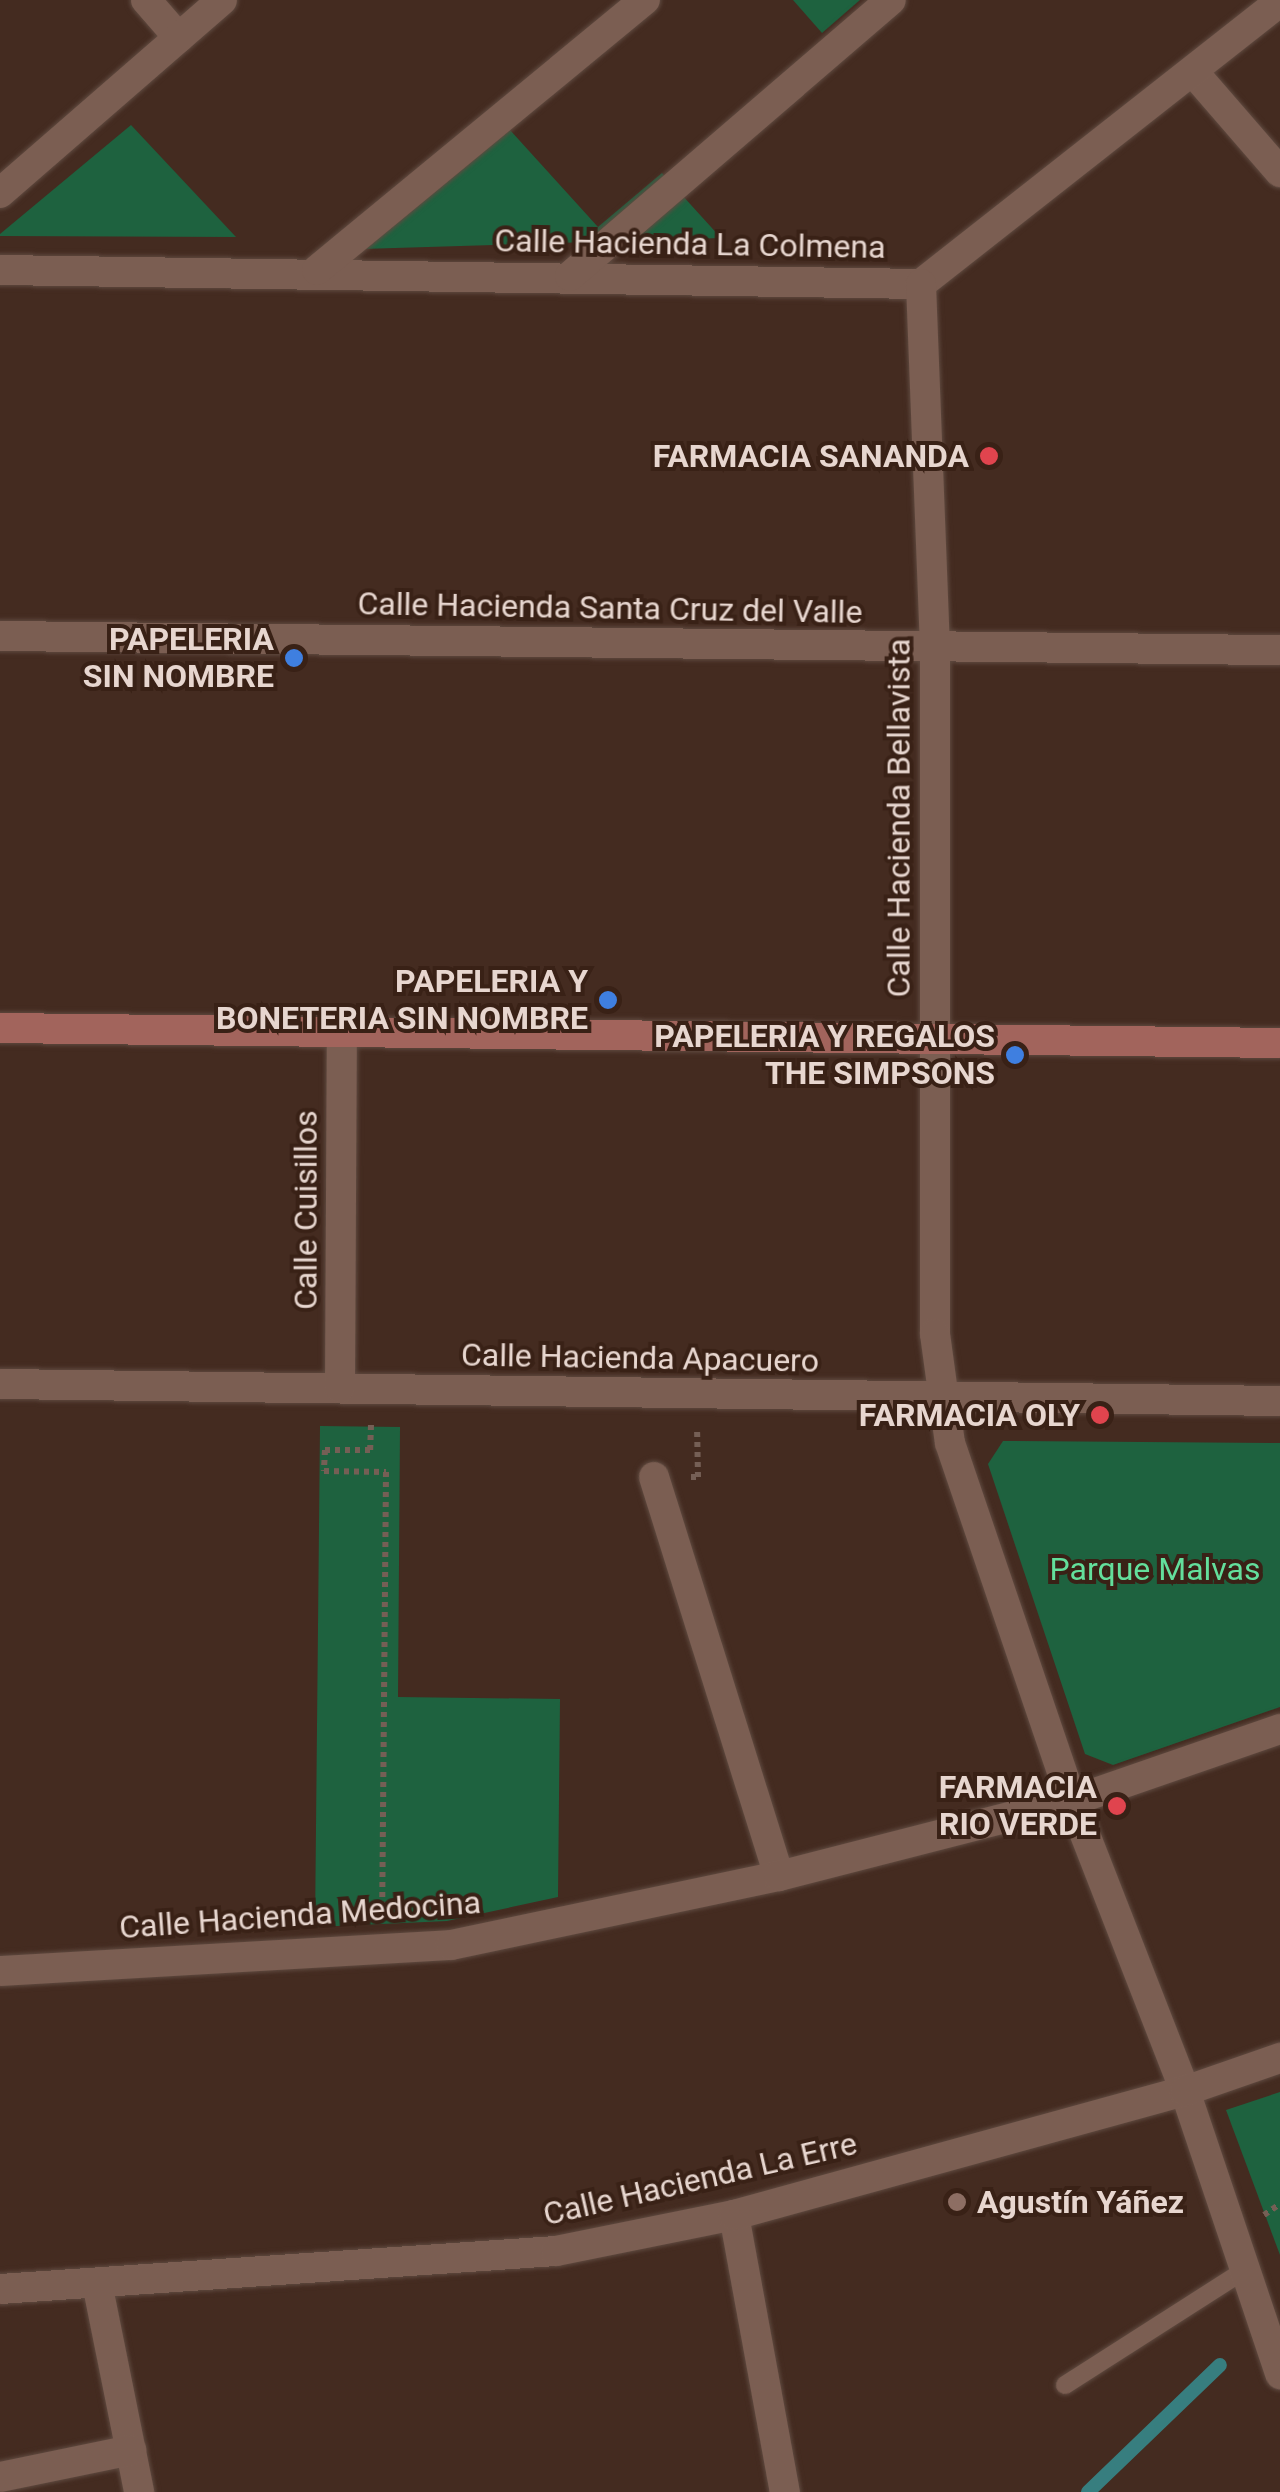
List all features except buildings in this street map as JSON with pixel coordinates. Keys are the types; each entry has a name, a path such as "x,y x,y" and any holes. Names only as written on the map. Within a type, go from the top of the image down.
{"street":[{"path":"146,0 179,38"},
{"path":"0,193 222,0"},
{"path":"316,270 645,0"},
{"path":"570,276 891,0"},
{"name":"Calle Hacienda La Colmena","path":"0,270 316,270 922,284 1194,74 1273,3"},
{"path":"1194,74 1280,172"},
{"name":"Calle Hacienda Bellavista","path":"922,284 934,647 934,1334 950,1444 1072,1800 1185,2090 1280,2374"},
{"name":"Calle Hacienda Santa Cruz del Valle","path":"0,636 1280,650"},
{"path":"0,1028 1280,1043"},
{"name":"Calle Cuisillos","path":"340,1388 342,1032"},
{"name":"Calle Hacienda Apacuero","path":"0,1384 1280,1401"},
{"path":"654,1477 778,1876"},
{"name":"Calle Hacienda Medocina","path":"0,1971 451,1945 778,1876 1072,1800 1280,1730"},
{"name":"Calle Hacienda La Erre","path":"0,2289 556,2251 734,2215 1185,2090 1280,2058"},
{"path":"734,2215 785,2492"},
{"path":"97,2283 140,2492"},
{"path":"0,2476 131,2450"}],"lane":[{"path":"1065,2385 1246,2270"}],"path":[{"path":"371,1389 370,1450 325,1450 324,1471 386,1472 382,1949"},
{"path":"697,1393 698,1477"}],"green space":[{"path":"793,0 860,0 822,33"},
{"path":"131,125 236,237 0,236 0,234"},
{"path":"510,130 598,227 662,173 721,238 362,249"},
{"path":"320,1426 400,1427 398,1697 560,1699 558,1897 447,1921 315,1927"},
{"name":"Parque Malvas","path":"1003,1441 1280,1443 1280,1707 1113,1765 1085,1754 988,1464"},
{"path":"1280,2092 1280,2255 1226,2110"}],"waterway":[{"path":"1088,2492 1220,2365"}],"place":[{"name":"FARMACIA SANANDA","path":"989,456"},
{"name":"PAPELERIA SIN NOMBRE","path":"294,658"},
{"name":"PAPELERIA Y BONETERIA SIN NOMBRE","path":"608,1000"},
{"name":"PAPELERIA Y REGALOS THE SIMPSONS","path":"1015,1055"},
{"name":"FARMACIA OLY","path":"1100,1415"},
{"name":"FARMACIA RIO VERDE","path":"1117,1806"},
{"name":"Agustín Yáñez","path":"957,2202"}]}
